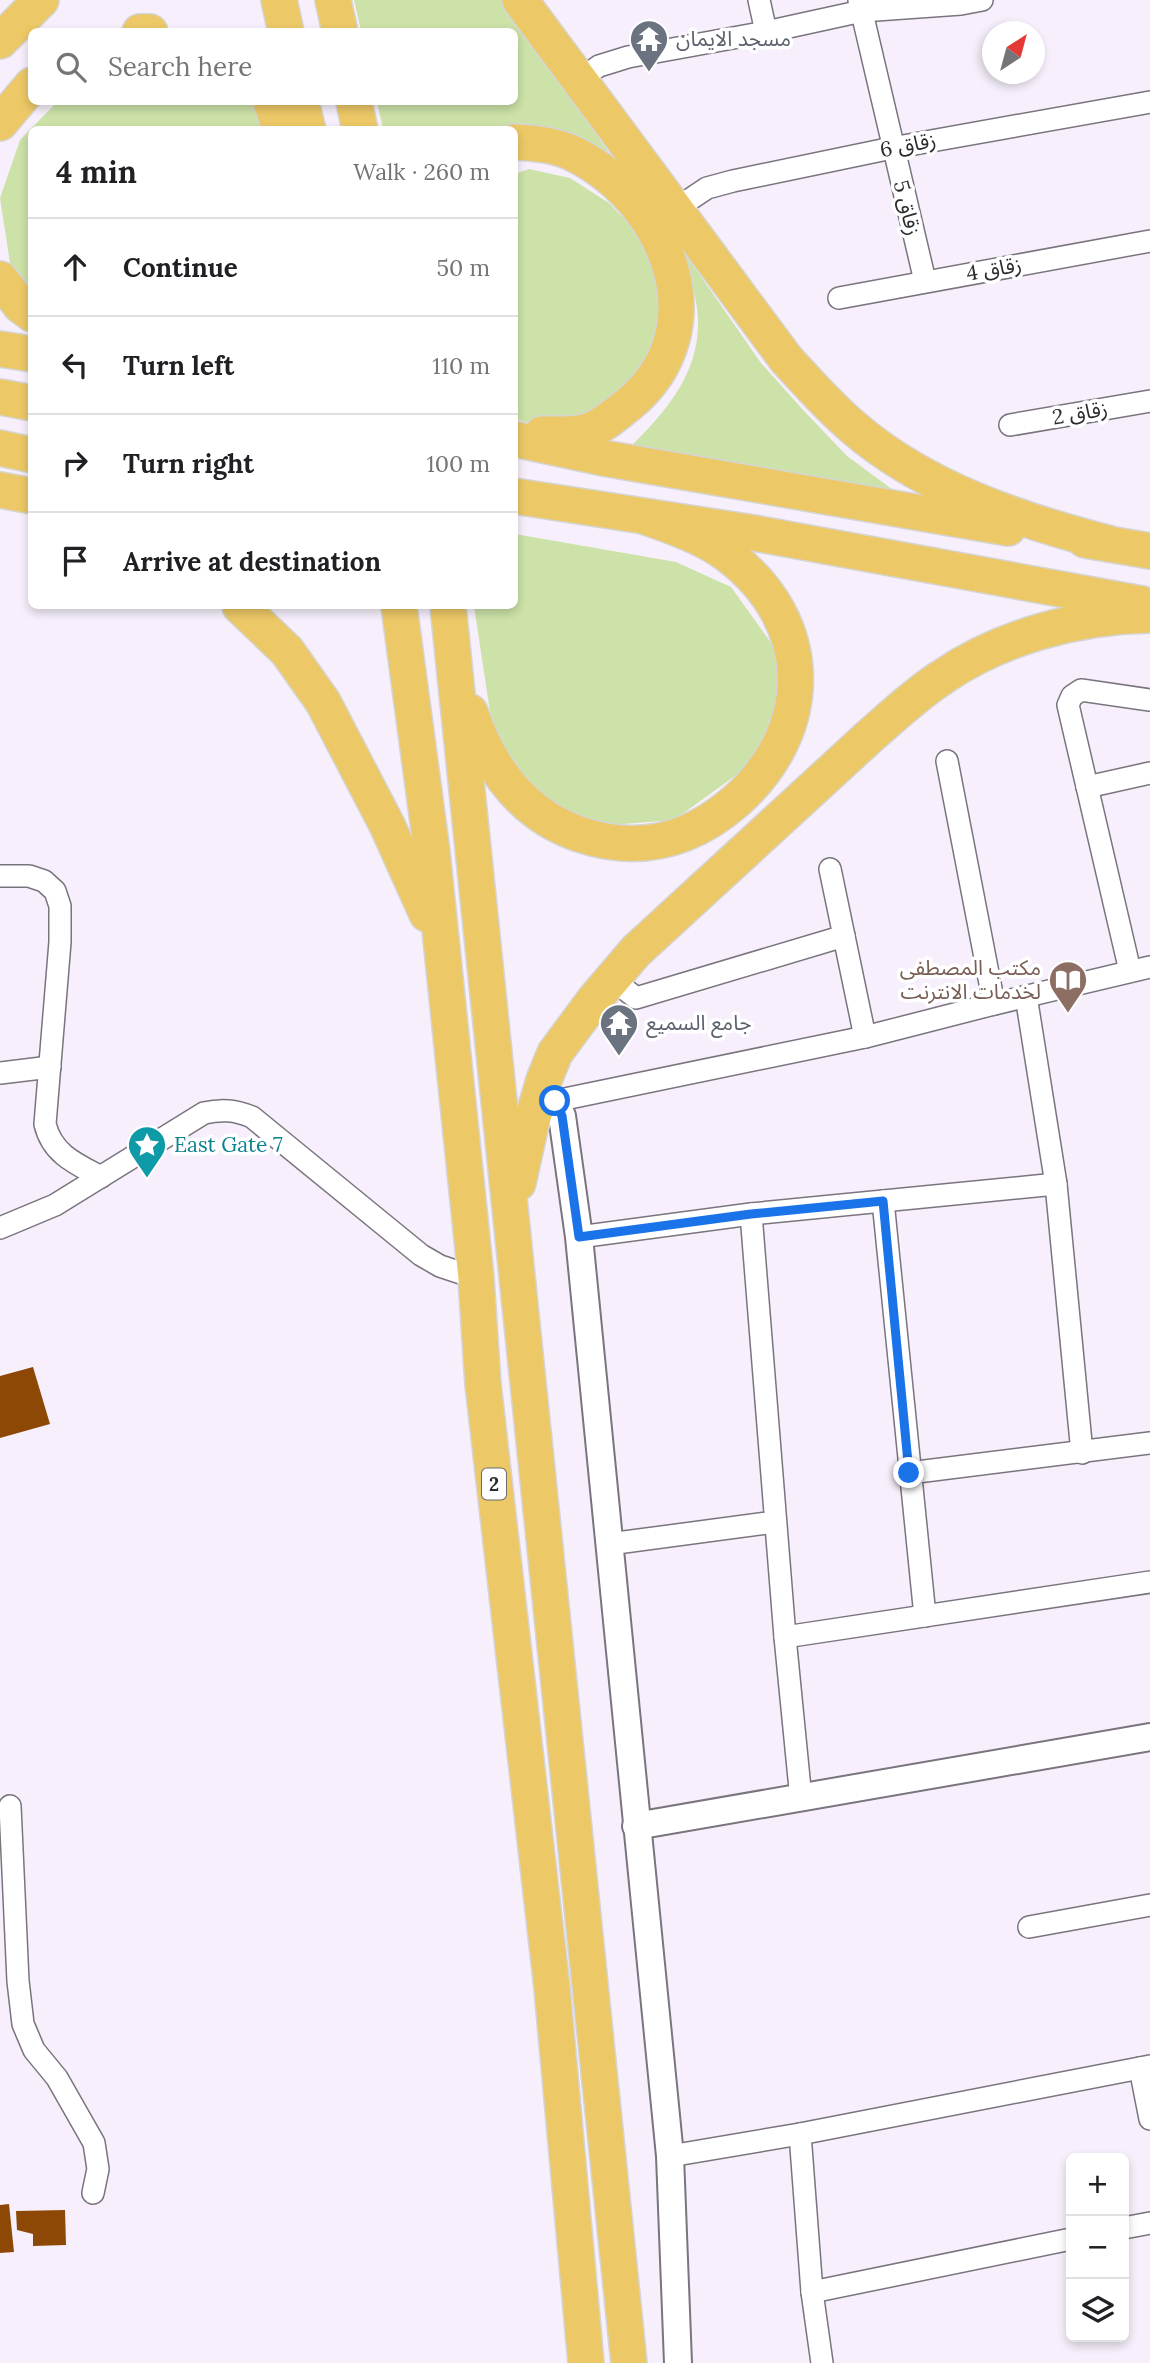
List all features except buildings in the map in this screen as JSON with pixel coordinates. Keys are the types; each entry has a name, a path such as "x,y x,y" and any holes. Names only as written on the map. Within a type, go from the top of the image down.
{"highway":[{"path":"0,41 41,0"},
{"path":"279,0 285,28"},
{"path":"333,0 339,28"},
{"path":"520,0 786,359 818,395 855,429 894,457 979,502 1027,520 1107,543"},
{"path":"0,123 28,90"},
{"path":"272,105 280,126"},
{"path":"303,105 307,126"},
{"path":"355,105 359,126"},
{"path":"518,142 544,144 575,154 623,188 641,209 657,235 669,263 676,289 677,317 669,349 657,372 639,396 613,417 586,432 518,437"},
{"path":"0,279 28,311"},
{"path":"0,349 28,353"},
{"path":"0,397 28,402"},
{"path":"518,438 617,460 1150,551"},
{"path":"0,448 28,454"},
{"path":"0,490 28,495"},
{"path":"518,497 754,533 1150,605"},
{"path":"450,615 459,670 477,730 491,761 523,802 562,828 631,845 680,836 702,825 724,811 745,792 764,772 781,745 793,705 796,665 789,636 777,610 749,573 726,554 701,539 646,517"},
{"path":"243,609 287,651 323,702 421,896 443,977"},
{"name":"2","path":"399,609 432,852 476,1278 483,1384 552,1988 586,2363"},
{"name":"2","path":"450,615 629,2363"},
{"path":"516,1270 514,1233 519,1173 524,1148 548,1097 555,1053 611,979 636,951 870,736 942,677 982,654 1053,628 1095,620 1150,615"}],"street":[{"path":"759,0 766,32"},
{"path":"579,80 599,66 614,60 766,32 861,6 968,1"},
{"name":"زقاق 5","path":"861,6 925,281"},
{"name":"زقاق 6","path":"674,210 708,188 733,181 892,148 1150,102"},
{"name":"زقاق 4","path":"839,298 1150,241"},
{"name":"زقاق 2","path":"1010,425 1150,401"},
{"path":"678,2363 670,2156 579,1237 562,1116 548,1097 865,1037 1140,969 1087,787 1068,705 1072,696 1081,690 1150,700"},
{"path":"947,761 994,1004"},
{"path":"1087,787 1150,772"},
{"path":"830,869 865,1037"},
{"path":"0,876 36,878 50,885 58,898 60,942 45,1115 47,1132 56,1148 69,1160 101,1177"},
{"path":"611,979 636,998 844,936"},
{"path":"1026,996 1056,1184 1083,1453"},
{"path":"0,1073 50,1067"},
{"path":"0,1228 55,1205 204,1114 220,1109 237,1110 252,1117 421,1255 440,1266 476,1278"},
{"path":"579,1237 751,1214 1056,1184"},
{"path":"883,1201 925,1616"},
{"path":"751,1214 775,1522 801,1799"},
{"path":"909,1473 1150,1443"},
{"path":"609,1544 775,1522"},
{"path":"785,1637 1150,1582"},
{"path":"636,1826 1150,1737"},
{"path":"10,1806 8,1942 23,2024 34,2050 57,2078 94,2143 98,2169 93,2193"},
{"path":"1029,1927 1150,1905"},
{"path":"670,2156 800,2134 1145,2067 1150,2119"},
{"path":"800,2134 812,2292 821,2363"},
{"path":"1129,2227 1150,2223"},
{"path":"812,2292 1066,2240"}],"green space":[{"path":"354,0 501,0 619,167 518,131 518,126 382,126 378,105 518,105 518,28 360,28"},
{"path":"54,105 253,105 268,126 34,126"},
{"path":"28,132 28,285 10,263 0,198 20,140"},
{"path":"529,169 570,178 609,203 633,228 668,307 666,342 600,420 534,424 518,420 518,173"},
{"path":"686,255 761,363 804,411 847,456 904,498 629,448 655,421 678,391 693,357 698,319"},
{"path":"518,535 676,562 731,587 777,651 779,717 746,768 674,820 598,826 536,798 493,732 474,609 518,609"}],"place":[{"name":"مسجد الايمان","path":"649,73"},
{"name":"مكتب المصطفى لخدمات الانترنت","path":"1068,1014"},
{"name":"جامع السميع","path":"619,1057"},
{"name":"East Gate 7","path":"147,1179"}],"route":[{"path":"555,1101 562,1116 579,1237 751,1214 883,1201 909,1473"}]}
